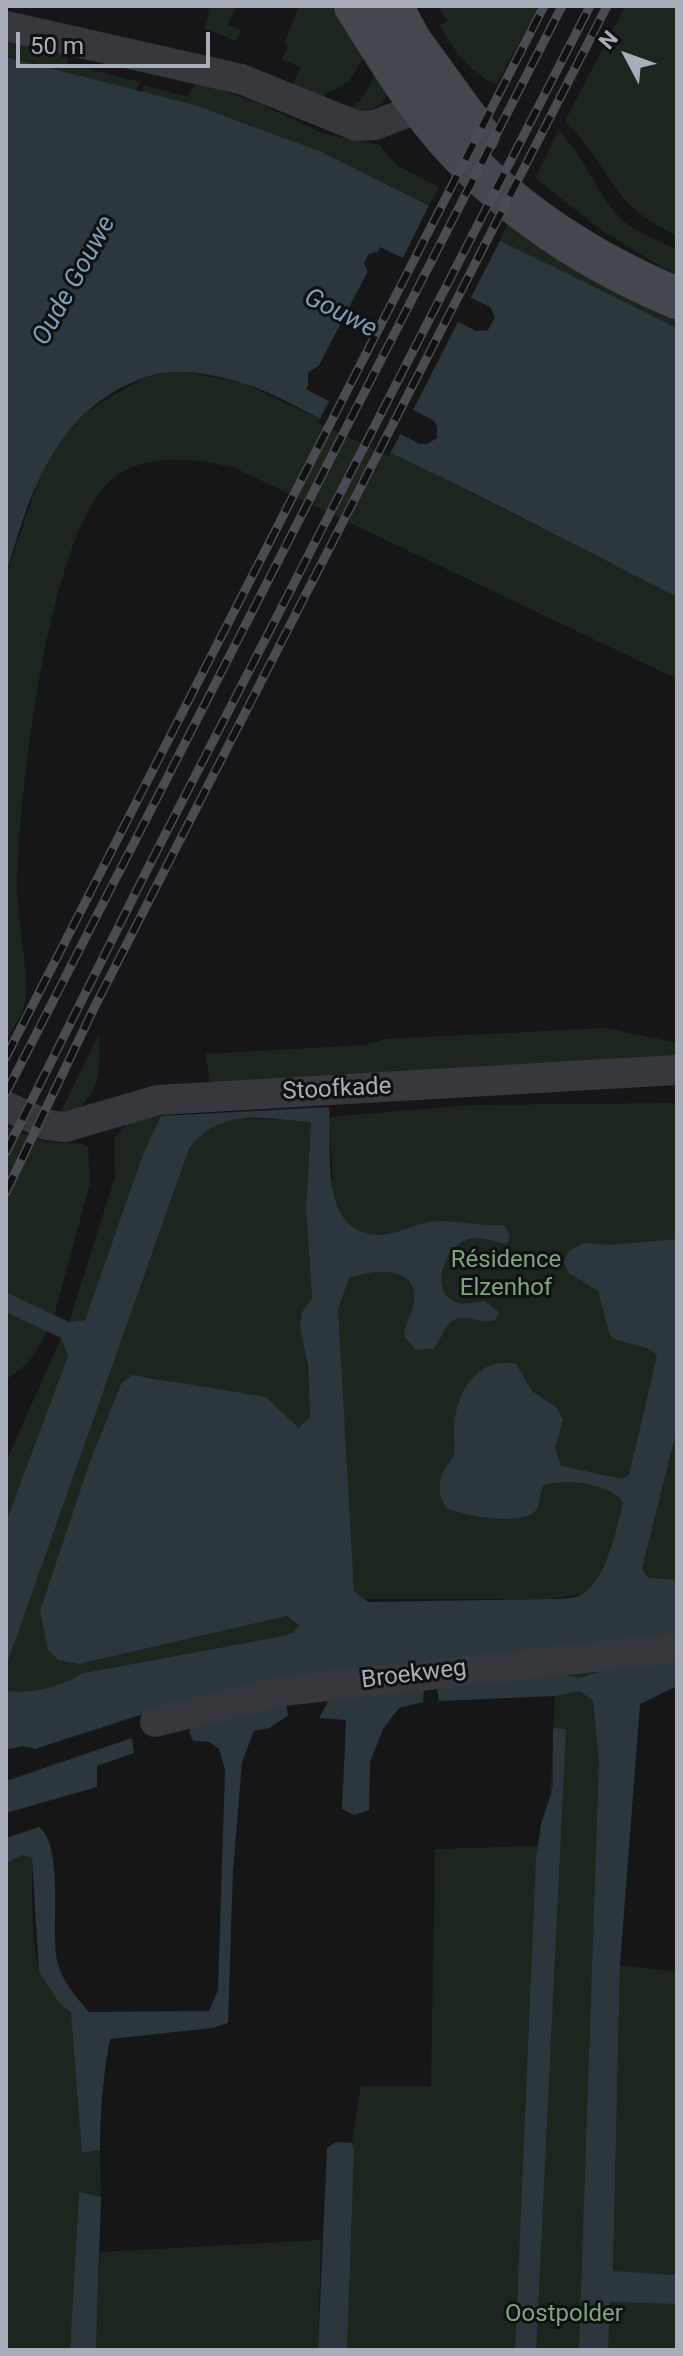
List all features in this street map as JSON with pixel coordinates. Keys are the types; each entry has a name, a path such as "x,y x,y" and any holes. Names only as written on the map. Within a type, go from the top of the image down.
{"main road":[{"path":"355,6 435,102 495,188 630,278 677,298"},
{"path":"392,6 435,102 483,140 550,201 677,286"}],"street":[{"path":"6,26 241,79 357,126 375,125 435,102"},
{"name":"Stoofkade","path":"6,1106 47,1125 65,1127 158,1100 677,1070"},
{"name":"Broekweg","path":"155,1722 282,1691 473,1667 677,1648"}],"green space":[{"path":"206,6 236,6 228,24 241,31 236,41 205,29 209,14"},
{"path":"299,6 345,6 367,52 348,82 317,99 290,90 301,67 282,60 288,45 285,42"},
{"path":"438,6 539,6 496,85 470,67 457,53 440,26 447,21"},
{"path":"625,6 677,6 677,236 647,219 628,202 565,121"},
{"path":"6,37 67,55 68,64 140,82 136,91 6,57"},
{"path":"376,74 390,91 386,98 372,109 346,112 361,100"},
{"path":"201,83 260,104 324,134 380,145 396,165 439,187 430,205 289,140 217,113 142,92 144,85 188,97 195,84"},
{"path":"558,131 577,153 607,202 626,223 677,250 677,276 604,232 535,178"},
{"path":"513,215 677,311 677,328 499,240"},
{"path":"179,371 243,383 391,452 677,597 677,679 235,468 169,460 136,466 121,473 108,483 87,514 68,559 40,675 23,796 17,888 25,964 25,1003 6,1041 6,576 44,464 64,436 87,412 112,396 146,377"},
{"path":"606,1028 677,1043 677,1061 210,1087 206,1054 364,1045 387,1039"},
{"path":"99,1033 95,1085 82,1104 58,1118"},
{"name":"Résidence Elzenhof","path":"677,1103 677,1580 549,1599 360,1599 354,1591 341,1402 330,1117 471,1105"},
{"path":"161,1116 143,1154 85,1320 69,1322 115,1177 114,1138 132,1120"},
{"path":"235,1118 311,1121 306,1208 312,1298 302,1312 311,1417 300,1428 266,1397 228,1393 146,1376 121,1384 89,1464 40,1612 79,1664 287,1616 299,1625 293,1633 278,1637 83,1673 46,1688 6,1691 6,1667 189,1150 209,1129"},
{"path":"6,1127 46,1142 84,1144 88,1147 90,1183 54,1316 6,1292"},
{"path":"6,1312 47,1330 32,1358 8,1378"},
{"path":"61,1338 68,1356 6,1522 6,1462"},
{"name":"Oostpolder","path":"623,1629 587,2289 677,2292 677,2350 528,2350 557,1636"},
{"path":"538,1846 515,2350 347,2350 352,2143 361,2086 431,2086 435,1849"},
{"path":"22,1855 32,1857 38,1966 45,1982 69,2012 74,2026 83,2153 100,2150 101,2197 79,2193 70,2350 6,2350 6,1863"},
{"path":"620,1965 677,1972 677,2275 613,2272"},
{"path":"321,2240 318,2350 96,2350 100,2252"}],"water":[{"path":"6,57 195,105 319,151 677,328 677,597 268,393 219,377 182,372 146,377 115,391 89,410 68,432 37,485 6,576","holes":["376,252 490,307 495,317 488,330 476,331 370,276 364,263 369,254","322,364 433,420 437,426 437,438 420,444 313,389 308,383 308,372"]},
{"path":"329,1107 332,1187 337,1206 346,1221 361,1232 382,1235 430,1222 448,1221 504,1225 510,1236 507,1244 474,1238 452,1250 446,1259 442,1281 449,1298 462,1304 485,1301 499,1312 495,1320 462,1318 452,1321 434,1348 416,1350 404,1336 414,1300 413,1288 408,1280 390,1272 349,1278 338,1309 354,1591 368,1602 559,1599 575,1597 594,1583 608,1557 623,1502 608,1490 574,1482 552,1483 543,1486 536,1510 519,1518 464,1514 445,1507 440,1480 454,1456 458,1404 470,1381 479,1372 502,1363 516,1364 532,1391 557,1408 563,1420 555,1448 561,1466 622,1479 629,1475 657,1356 647,1348 610,1336 598,1291 569,1273 564,1262 569,1251 583,1243 612,1245 677,1239 677,1429 642,1569 648,1578 677,1580 677,1638 174,1704 35,1749 22,1746 6,1750 6,1691 46,1688 83,1673 278,1637 293,1633 299,1625 287,1616 79,1664 59,1660 48,1650 40,1611 89,1464 121,1384 132,1375 266,1397 299,1428 310,1417 308,1367 300,1325 302,1312 312,1298 306,1208 311,1122 260,1118 229,1121 201,1135 189,1149 6,1667 6,1522 68,1356 61,1338 6,1312 6,1292 69,1322 85,1320 143,1154 161,1116"},
{"path":"677,1661 677,1686 640,1704 620,1965 613,2271 677,2275 677,2304 610,2302 608,2350 579,2350 599,1762 593,1700 579,1691 554,1696 439,1701 437,1688 556,1673 580,1678 602,1671"},
{"path":"424,1689 423,1702 399,1708 383,1729 370,1762 369,1810 354,1815 342,1809 346,1720 319,1718 330,1698"},
{"path":"286,1702 288,1716 269,1728 254,1731 242,1762 233,1871 228,2023 212,2028 110,2039 102,2094 100,2150 82,2153 71,2013 58,2001 39,1972 32,1858 22,1855 6,1863 6,1838 39,1827 47,1837 54,1869 57,1960 66,1982 89,2012 209,2011 218,1990 225,1770 219,1749 209,1742 193,1741 189,1732 193,1725"},
{"path":"553,1728 566,1729 536,2350 515,2350 536,1859 541,1824 553,1788"},
{"path":"132,1738 134,1753 97,1766 97,1787 6,1813 6,1781"},
{"path":"336,2142 352,2143 354,2150 347,2350 318,2350 327,2148"},
{"path":"79,2192 101,2197 96,2350 70,2350"}],"pier":[{"path":"431,201 502,237 469,301 376,256 380,247 403,258"},
{"path":"369,269 460,318 411,414 321,368 317,369"},
{"path":"311,379 315,385 402,431 389,456 318,423 329,401 306,389"}],"railway":[{"path":"6,1057 544,6"},
{"path":"6,1093 562,6"},
{"path":"6,1152 147,870 590,6"},
{"path":"6,1192 95,1006 607,6"}],"water label":[{"name":"Oude Gouwe","path":"75,281"},
{"name":"Gouwe","path":"340,314"}]}
